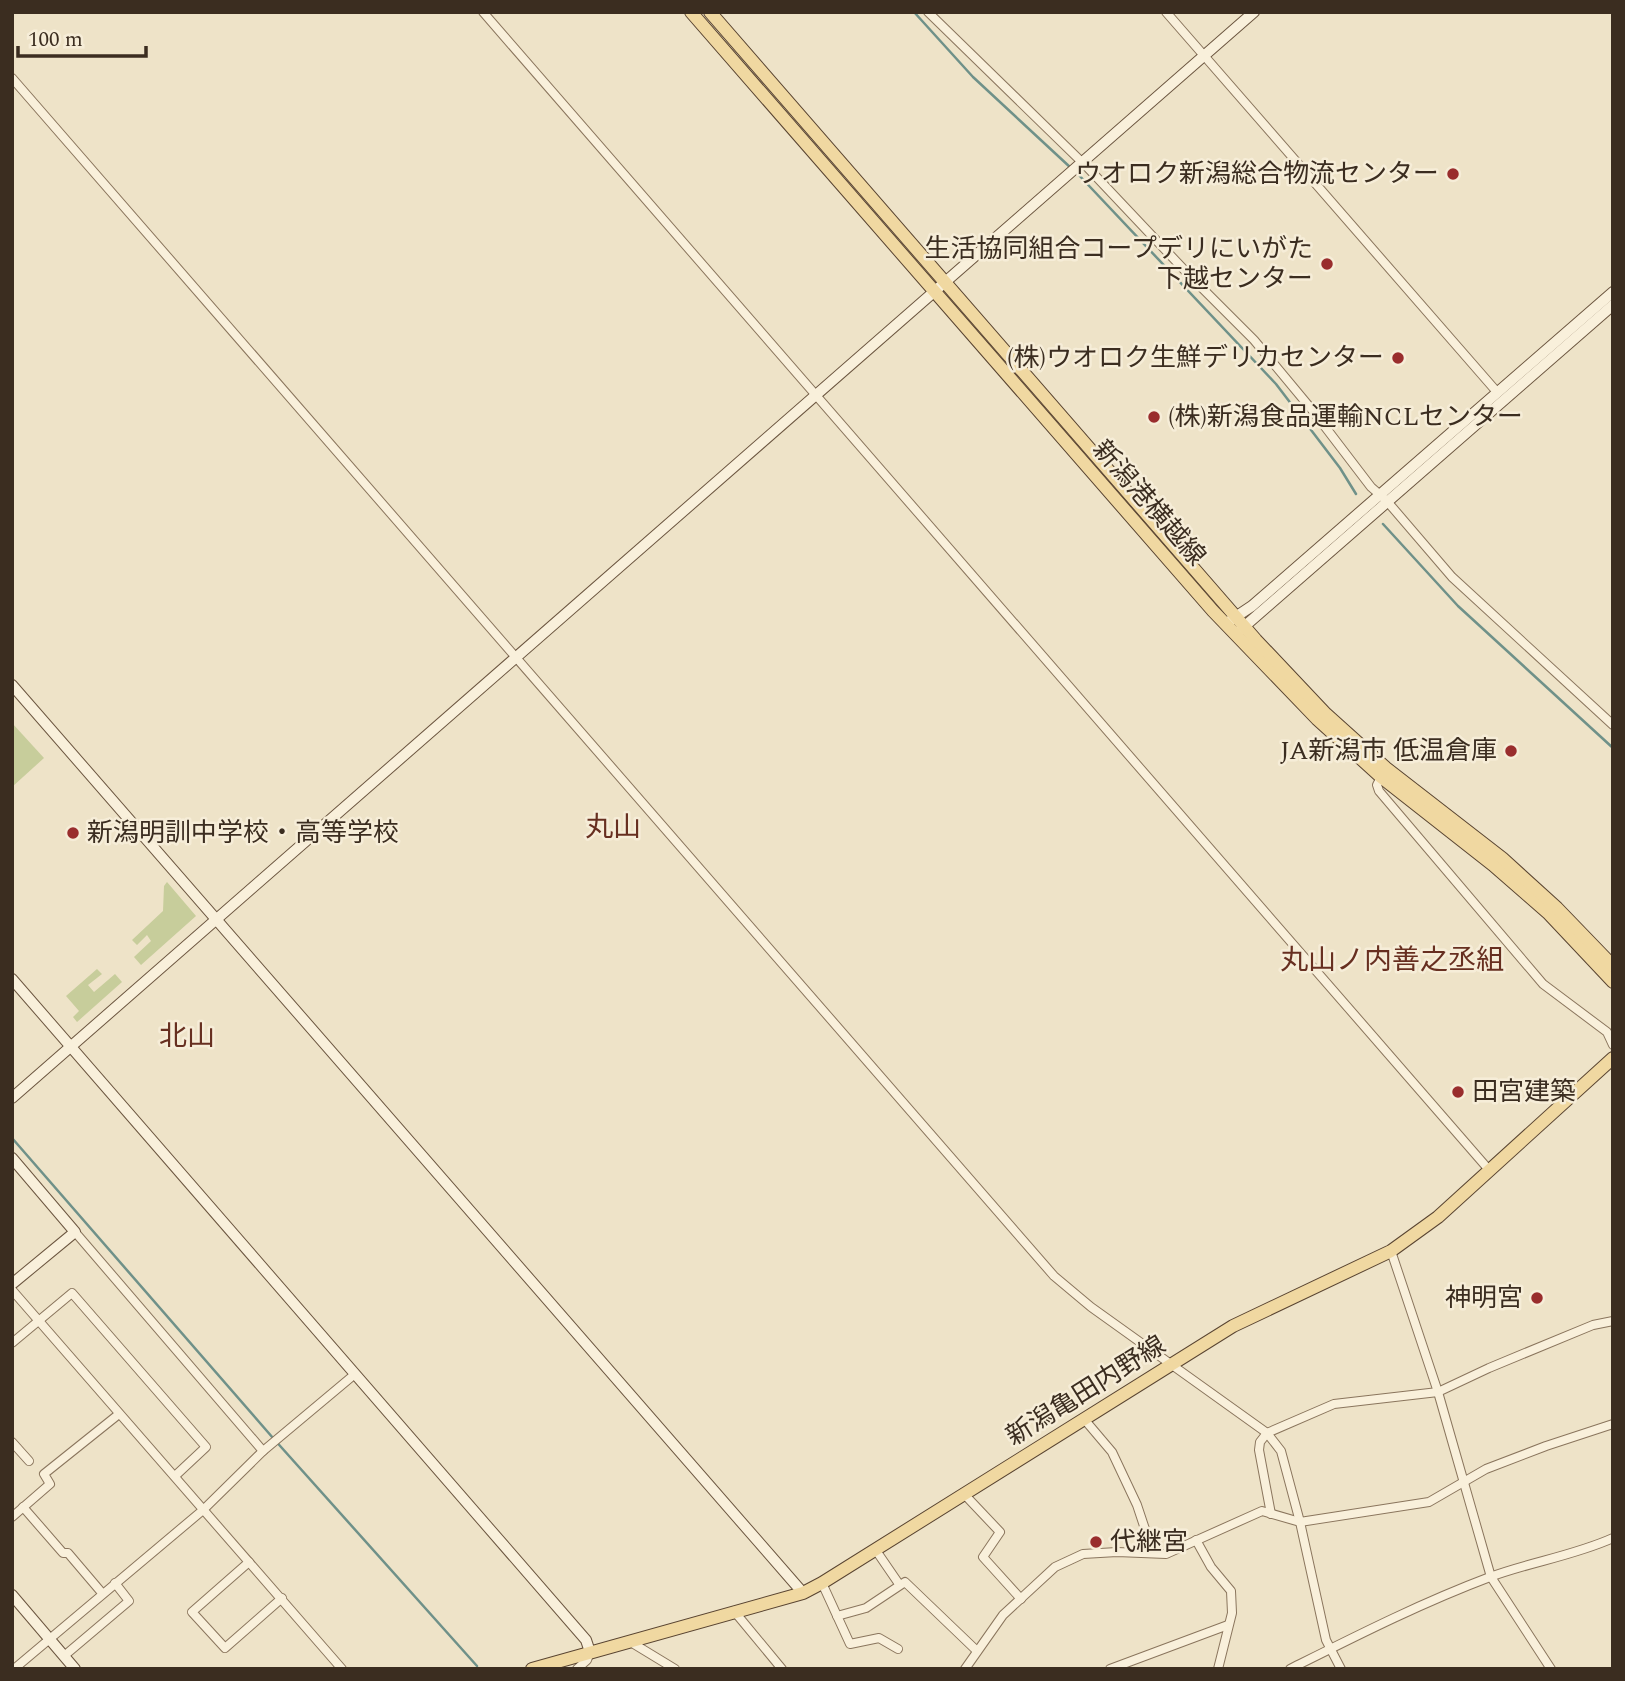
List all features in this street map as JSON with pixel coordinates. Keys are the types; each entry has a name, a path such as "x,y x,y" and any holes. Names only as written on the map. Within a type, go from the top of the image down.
{"main road":[{"name":"新潟港横越線","path":"691,12 940,288"},
{"name":"新潟港横越線","path":"710,12 1213,611 1256,640 1326,714 1386,768 1502,858 1557,908 1613,965"},
{"name":"新潟港横越線","path":"1235,625 1317,719 1381,777 1493,865 1548,913 1613,982"},
{"name":"新潟亀田内野線","path":"531,1669 803,1593 822,1583 1233,1326 1391,1251 1438,1217 1613,1058"}],"street":[{"path":"483,12 1490,1171"},
{"path":"928,12 1082,162 1254,341 1313,411 1371,487 1383,497 1452,577 1613,725"},
{"path":"1166,12 1497,392"},
{"path":"12,1098 1254,12"},
{"path":"12,78 1054,1276 1091,1307 1267,1433 1281,1451 1326,1640 1341,1669"},
{"path":"1383,497 1497,392 1613,292"},
{"path":"1235,625 1252,606 1613,305"},
{"path":"12,685 803,1593"},
{"path":"1381,777 1377,785 1379,791 1543,984 1607,1032 1613,1045"},
{"path":"12,979 586,1640 590,1652 587,1660 577,1669"},
{"path":"12,1158 263,1451"},
{"path":"12,1284 75,1232"},
{"path":"1391,1251 1438,1392 1491,1577 1550,1669"},
{"path":"12,1290 342,1669"},
{"path":"12,1343 72,1293 206,1447 174,1476"},
{"path":"1271,1514 1259,1450 1260,1442 1267,1433 1334,1404 1438,1392 1593,1325 1613,1321"},
{"path":"14,1669 203,1510 263,1451 355,1374"},
{"path":"12,1517 50,1483 44,1474 119,1414"},
{"path":"1084,1419 1112,1452 1137,1505 1153,1553"},
{"path":"965,1669 1003,1615 1055,1567 1083,1554 1166,1553 1262,1511 1300,1522 1429,1502 1486,1469 1613,1424"},
{"path":"12,1442 29,1461"},
{"path":"964,1494 1000,1532 984,1557 1021,1599"},
{"path":"23,1507 103,1593"},
{"path":"1290,1669 1414,1607 1491,1577 1613,1538"},
{"path":"1196,1540 1211,1567 1231,1591 1232,1613 1218,1669"},
{"path":"875,1549 899,1584"},
{"path":"249,1562 192,1612 225,1648 282,1598"},
{"path":"837,1616 866,1608 905,1582 977,1651"},
{"path":"64,1656 129,1601 115,1583"},
{"path":"822,1583 850,1644 879,1639 898,1649"},
{"path":"12,1595 75,1669"},
{"path":"734,1611 782,1669"},
{"path":"1110,1669 1228,1625"},
{"path":"629,1642 675,1669"}],"green space":[{"path":"12,723 44,758 12,787"},
{"path":"167,882 196,916 141,965 134,957 151,941 147,935 137,945 132,940 163,911 164,886"},
{"path":"97,969 102,974 88,985 94,992 115,974 122,982 77,1022 73,1017 79,1011 66,996"}],"waterway":[{"path":"914,12 973,77 1071,168"},
{"path":"1076,172 1276,384 1340,468 1356,494"},
{"path":"1383,524 1458,606 1613,748"},
{"path":"12,1138 273,1438 477,1666"}],"place":[{"name":"ウオロク新潟総合物流センター","path":"1453,174"},
{"name":"生活協同組合コープデリにいがた 下越センター","path":"1327,264"},
{"name":"(株)ウオロク生鮮デリカセンター","path":"1398,358"},
{"name":"(株)新潟食品運輸NCLセンター","path":"1154,417"},
{"name":"JA新潟市 低温倉庫","path":"1511,751"},
{"name":"新潟明訓中学校・高等学校","path":"73,833"},
{"name":"田宮建築","path":"1458,1092"},
{"name":"神明宮","path":"1537,1298"},
{"name":"代継宮","path":"1096,1542"}],"district":[{"name":"丸山","path":"613,827"},
{"name":"丸山ノ内善之丞組","path":"1392,960"},
{"name":"北山","path":"187,1036"}]}
